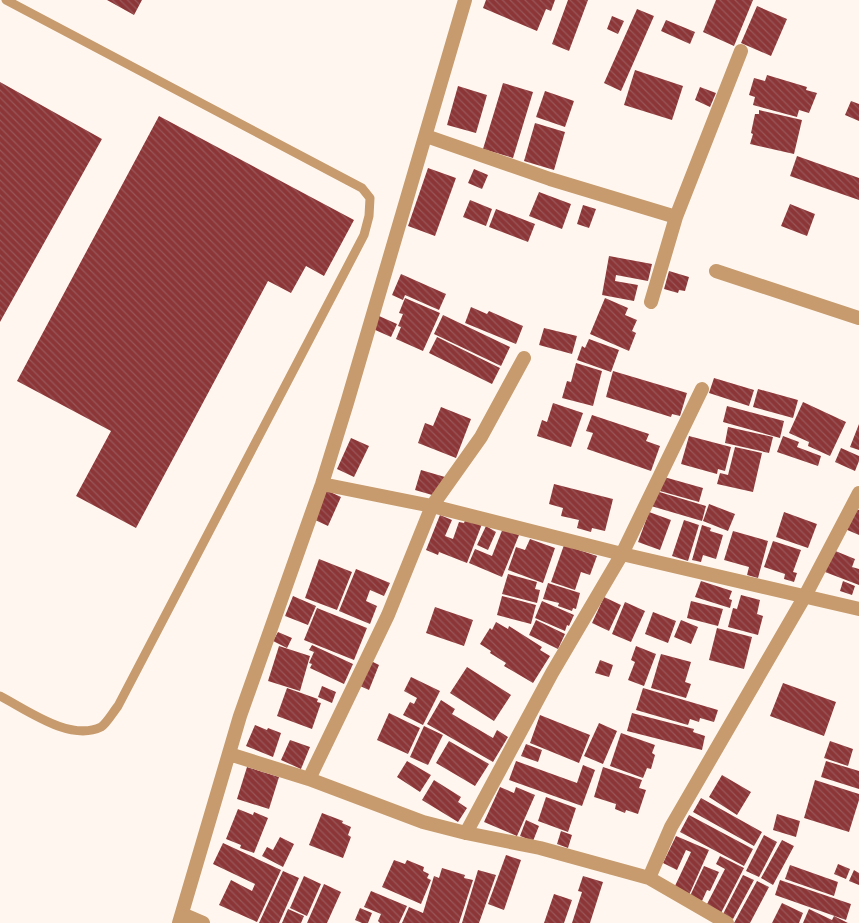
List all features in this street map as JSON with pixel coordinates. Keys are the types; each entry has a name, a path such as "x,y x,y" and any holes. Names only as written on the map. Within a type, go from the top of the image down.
{"street":[{"path":"203,923 180,918 240,716 322,484 426,136 464,0"},
{"path":"651,302 676,217 742,51"},
{"path":"426,136 550,179 676,217"},
{"path":"716,271 859,318"},
{"path":"309,779 388,615 432,506 480,436 524,358"},
{"path":"466,833 552,673 622,554 702,389"},
{"path":"322,484 432,506 622,554 859,609"},
{"path":"649,878 671,827 805,596 859,493"},
{"path":"229,754 309,779 423,822 540,848 649,878 727,923"}],"lane":[{"path":"0,696 57,726 80,732 102,726 118,706 364,235 369,216 370,198 362,188 6,0"}],"building":[{"path":"107,0 142,0 134,15"},
{"path":"486,0 555,0 551,11 546,9 537,31 483,8"},
{"path":"568,0 588,0 569,51 552,44"},
{"path":"716,0 753,0 734,46 703,32"},
{"path":"757,6 787,19 771,56 741,43"},
{"path":"637,9 654,16 621,91 604,83"},
{"path":"612,16 624,21 618,34 607,29"},
{"path":"666,20 695,32 690,44 661,31"},
{"path":"635,70 683,86 672,120 624,105"},
{"path":"767,75 807,87 806,90 817,93 809,113 799,110 797,117 753,105 755,97 749,95 754,78 765,81"},
{"path":"0,82 102,139 0,322"},
{"path":"503,83 533,92 513,158 483,149"},
{"path":"458,86 487,95 476,133 447,125"},
{"path":"700,87 716,93 710,107 695,100"},
{"path":"545,91 574,101 565,127 536,117"},
{"path":"851,101 859,104 859,121 845,115"},
{"path":"759,110 802,120 794,154 750,144 755,114 759,114"},
{"path":"159,116 354,220 324,276 306,266 291,293 268,281 136,528 76,496 111,431 17,381"},
{"path":"535,123 565,132 554,170 524,161"},
{"path":"797,156 859,178 859,200 790,176"},
{"path":"428,168 456,178 435,236 408,226"},
{"path":"474,169 488,175 482,189 468,183"},
{"path":"539,192 571,204 562,229 529,216"},
{"path":"470,200 492,209 486,226 463,217"},
{"path":"790,204 815,214 807,236 781,226"},
{"path":"583,205 596,209 589,228 577,224"},
{"path":"496,209 535,224 528,242 489,227"},
{"path":"609,256 652,264 648,281 616,275 615,281 638,285 634,301 602,295"},
{"path":"669,271 689,277 685,291 679,290 678,293 664,289"},
{"path":"401,274 446,294 439,310 405,295 403,300 392,295"},
{"path":"405,298 440,313 423,351 396,339 401,327 398,326 403,314 399,313"},
{"path":"605,298 628,308 625,315 637,320 632,331 636,333 629,351 590,334"},
{"path":"471,307 487,314 489,311 523,326 516,344 465,323"},
{"path":"443,315 510,347 501,366 434,334"},
{"path":"379,316 397,324 391,337 373,329"},
{"path":"544,328 577,336 572,354 539,345"},
{"path":"437,337 500,368 492,384 429,353"},
{"path":"589,339 619,350 611,372 577,360 582,346 585,348"},
{"path":"576,363 602,371 593,406 562,398 567,381 571,382"},
{"path":"613,371 687,393 680,416 672,414 671,417 606,397"},
{"path":"714,378 754,390 749,406 709,393"},
{"path":"758,389 798,400 793,418 753,407"},
{"path":"803,402 846,422 830,456 808,446 809,442 789,433"},
{"path":"553,403 583,413 571,447 537,436 542,420 547,422"},
{"path":"727,406 784,421 780,438 723,422"},
{"path":"441,407 471,419 456,458 418,443 425,423 433,426"},
{"path":"592,415 649,434 646,441 660,446 651,471 587,449 593,433 586,431"},
{"path":"859,424 859,450 850,447"},
{"path":"728,427 773,437 769,453 725,443"},
{"path":"689,436 731,447 725,471 718,469 717,474 681,464"},
{"path":"783,436 799,442 797,447 821,456 818,466 777,452"},
{"path":"351,438 369,446 354,477 337,469"},
{"path":"735,447 762,453 753,492 717,484 720,473 728,475"},
{"path":"841,448 859,456 855,471 835,462"},
{"path":"421,470 445,477 439,497 415,490"},
{"path":"664,477 703,488 699,502 660,491"},
{"path":"554,484 613,499 605,531 592,528 591,532 577,528 579,520 561,516 563,508 549,504"},
{"path":"326,490 341,497 328,526 313,519"},
{"path":"656,491 706,506 702,521 651,506"},
{"path":"709,504 735,514 728,531 703,521"},
{"path":"854,508 859,510 859,535 845,529"},
{"path":"649,512 671,520 660,550 638,542"},
{"path":"784,512 817,524 808,548 776,537"},
{"path":"440,515 452,520 445,536 453,539 459,522 464,523 466,518 482,524 467,563 439,552 438,555 426,550"},
{"path":"684,520 699,525 688,561 672,556"},
{"path":"702,525 711,528 710,531 723,535 716,559 703,555 701,562 692,560"},
{"path":"486,526 496,532 488,550 477,545"},
{"path":"503,528 519,535 502,577 469,563 475,549 492,556"},
{"path":"733,531 768,541 758,578 747,575 749,567 724,560"},
{"path":"530,539 555,548 543,583 508,570 516,547 525,550"},
{"path":"773,541 801,550 793,572 797,573 794,582 784,579 785,574 764,567"},
{"path":"564,545 597,556 590,575 581,572 575,590 551,582"},
{"path":"833,550 855,559 852,567 859,569 859,585 825,572"},
{"path":"319,559 352,572 337,610 305,598"},
{"path":"356,569 390,583 384,596 370,590 366,601 377,606 370,624 339,611"},
{"path":"508,574 537,582 535,589 540,590 537,603 502,594"},
{"path":"701,581 732,591 729,599 732,600 730,608 695,597"},
{"path":"843,581 855,586 852,595 840,591"},
{"path":"548,583 580,593 576,609 573,608 572,611 558,606 559,603 543,599"},
{"path":"741,595 760,600 757,614 763,616 758,635 728,627 733,608 737,609"},
{"path":"293,596 316,606 308,625 285,616"},
{"path":"502,596 536,605 531,624 497,615"},
{"path":"604,597 621,605 609,631 592,623"},
{"path":"542,601 574,615 565,631 535,618"},
{"path":"691,601 723,609 718,626 687,618"},
{"path":"625,602 645,611 631,642 612,634"},
{"path":"435,607 473,620 464,646 426,633"},
{"path":"317,608 367,628 354,660 304,640"},
{"path":"653,612 676,621 668,643 645,634"},
{"path":"536,620 565,634 558,649 529,635"},
{"path":"681,620 698,627 691,644 674,637"},
{"path":"496,622 508,629 509,626 542,647 540,650 550,656 533,683 504,666 506,663 480,644"},
{"path":"717,628 752,637 744,669 709,660"},
{"path":"278,632 292,638 287,648 273,641"},
{"path":"312,645 353,664 344,684 310,668 312,664 309,663 314,652 309,650"},
{"path":"279,646 310,656 300,691 268,681"},
{"path":"636,646 656,654 644,686 628,680 635,662 631,660"},
{"path":"661,654 691,662 685,682 691,684 686,698 651,688"},
{"path":"600,660 613,665 609,677 595,673"},
{"path":"371,661 379,665 369,690 360,686"},
{"path":"467,667 511,695 494,721 450,693"},
{"path":"411,677 440,691 423,725 403,715 410,702 414,704 417,698 404,691"},
{"path":"783,683 836,702 824,736 770,716"},
{"path":"322,686 336,692 332,703 318,697"},
{"path":"287,688 318,699 317,702 321,703 312,729 277,716"},
{"path":"643,688 718,710 714,722 700,718 699,722 690,719 688,725 636,710"},
{"path":"441,700 455,709 452,714 493,738 497,730 508,737 493,762 427,724"},
{"path":"389,713 420,728 408,754 377,740"},
{"path":"632,713 694,729 693,732 705,736 702,750 627,731"},
{"path":"540,715 590,735 579,763 530,743"},
{"path":"599,723 617,731 603,764 584,756"},
{"path":"255,725 281,733 273,757 246,746"},
{"path":"424,726 443,735 428,765 410,757"},
{"path":"621,733 655,745 652,753 655,755 651,769 647,768 643,778 610,766"},
{"path":"290,740 310,747 301,769 281,760"},
{"path":"449,741 489,764 475,786 436,763"},
{"path":"830,741 853,749 848,766 824,758"},
{"path":"526,744 542,750 538,762 521,756"},
{"path":"407,761 431,775 420,792 397,777"},
{"path":"516,761 577,783 583,765 595,770 582,806 509,780"},
{"path":"826,761 859,771 859,789 821,777"},
{"path":"247,767 279,777 269,809 237,799"},
{"path":"603,767 642,780 639,788 646,790 638,814 626,810 625,813 615,809 616,804 594,797"},
{"path":"722,775 751,792 737,815 709,797"},
{"path":"434,780 461,797 458,802 467,808 458,822 422,800"},
{"path":"815,780 859,794 859,800 849,832 804,818"},
{"path":"500,787 514,793 516,787 535,795 517,836 484,822"},
{"path":"546,797 576,808 568,832 538,821"},
{"path":"701,798 762,832 754,846 693,812"},
{"path":"238,809 253,815 254,812 268,818 254,853 240,848 241,845 226,839"},
{"path":"322,813 343,821 342,823 351,827 348,835 351,837 343,858 309,845"},
{"path":"777,814 800,821 796,837 773,830"},
{"path":"689,815 753,849 744,866 680,832"},
{"path":"526,820 539,826 533,841 520,836"},
{"path":"561,831 572,835 568,848 557,844"},
{"path":"764,835 777,842 759,877 746,871"},
{"path":"676,836 709,850 689,895 674,888 691,852 686,850 677,870 663,863"},
{"path":"280,837 294,844 283,867 262,856 267,847 273,850"},
{"path":"782,840 794,846 773,885 761,878"},
{"path":"223,843 281,870 257,922 219,905 231,880 252,891 255,884 213,864"},
{"path":"506,855 521,860 504,910 488,904"},
{"path":"720,856 744,868 721,913 706,906 725,869 716,864"},
{"path":"394,860 405,864 407,860 424,867 423,871 429,874 427,878 431,880 421,904 382,887"},
{"path":"838,864 850,869 846,879 834,874"},
{"path":"790,865 838,882 834,896 785,879"},
{"path":"704,866 719,872 710,891 707,890 702,901 690,896"},
{"path":"442,868 465,875 464,878 473,880 459,923 402,923 409,907 423,913 434,876 439,878"},
{"path":"478,870 496,875 479,923 462,923"},
{"path":"854,870 859,873 859,885 849,881"},
{"path":"283,871 299,878 279,923 259,923"},
{"path":"743,875 754,880 733,919 723,914"},
{"path":"304,876 321,884 307,916 290,908"},
{"path":"583,876 603,882 590,923 572,923 582,892 578,891"},
{"path":"780,880 851,904 846,920 775,895"},
{"path":"757,881 769,887 750,923 734,923"},
{"path":"324,884 341,892 327,923 307,923"},
{"path":"371,891 407,906 399,923 380,923 378,921 381,914 364,907"},
{"path":"554,894 572,900 564,923 544,923"},
{"path":"782,903 803,913 799,923 772,923"},
{"path":"360,908 372,913 368,923 355,920"},
{"path":"288,909 304,916 301,923 282,923"},
{"path":"809,909 832,920 834,916 848,923 803,923"}]}
